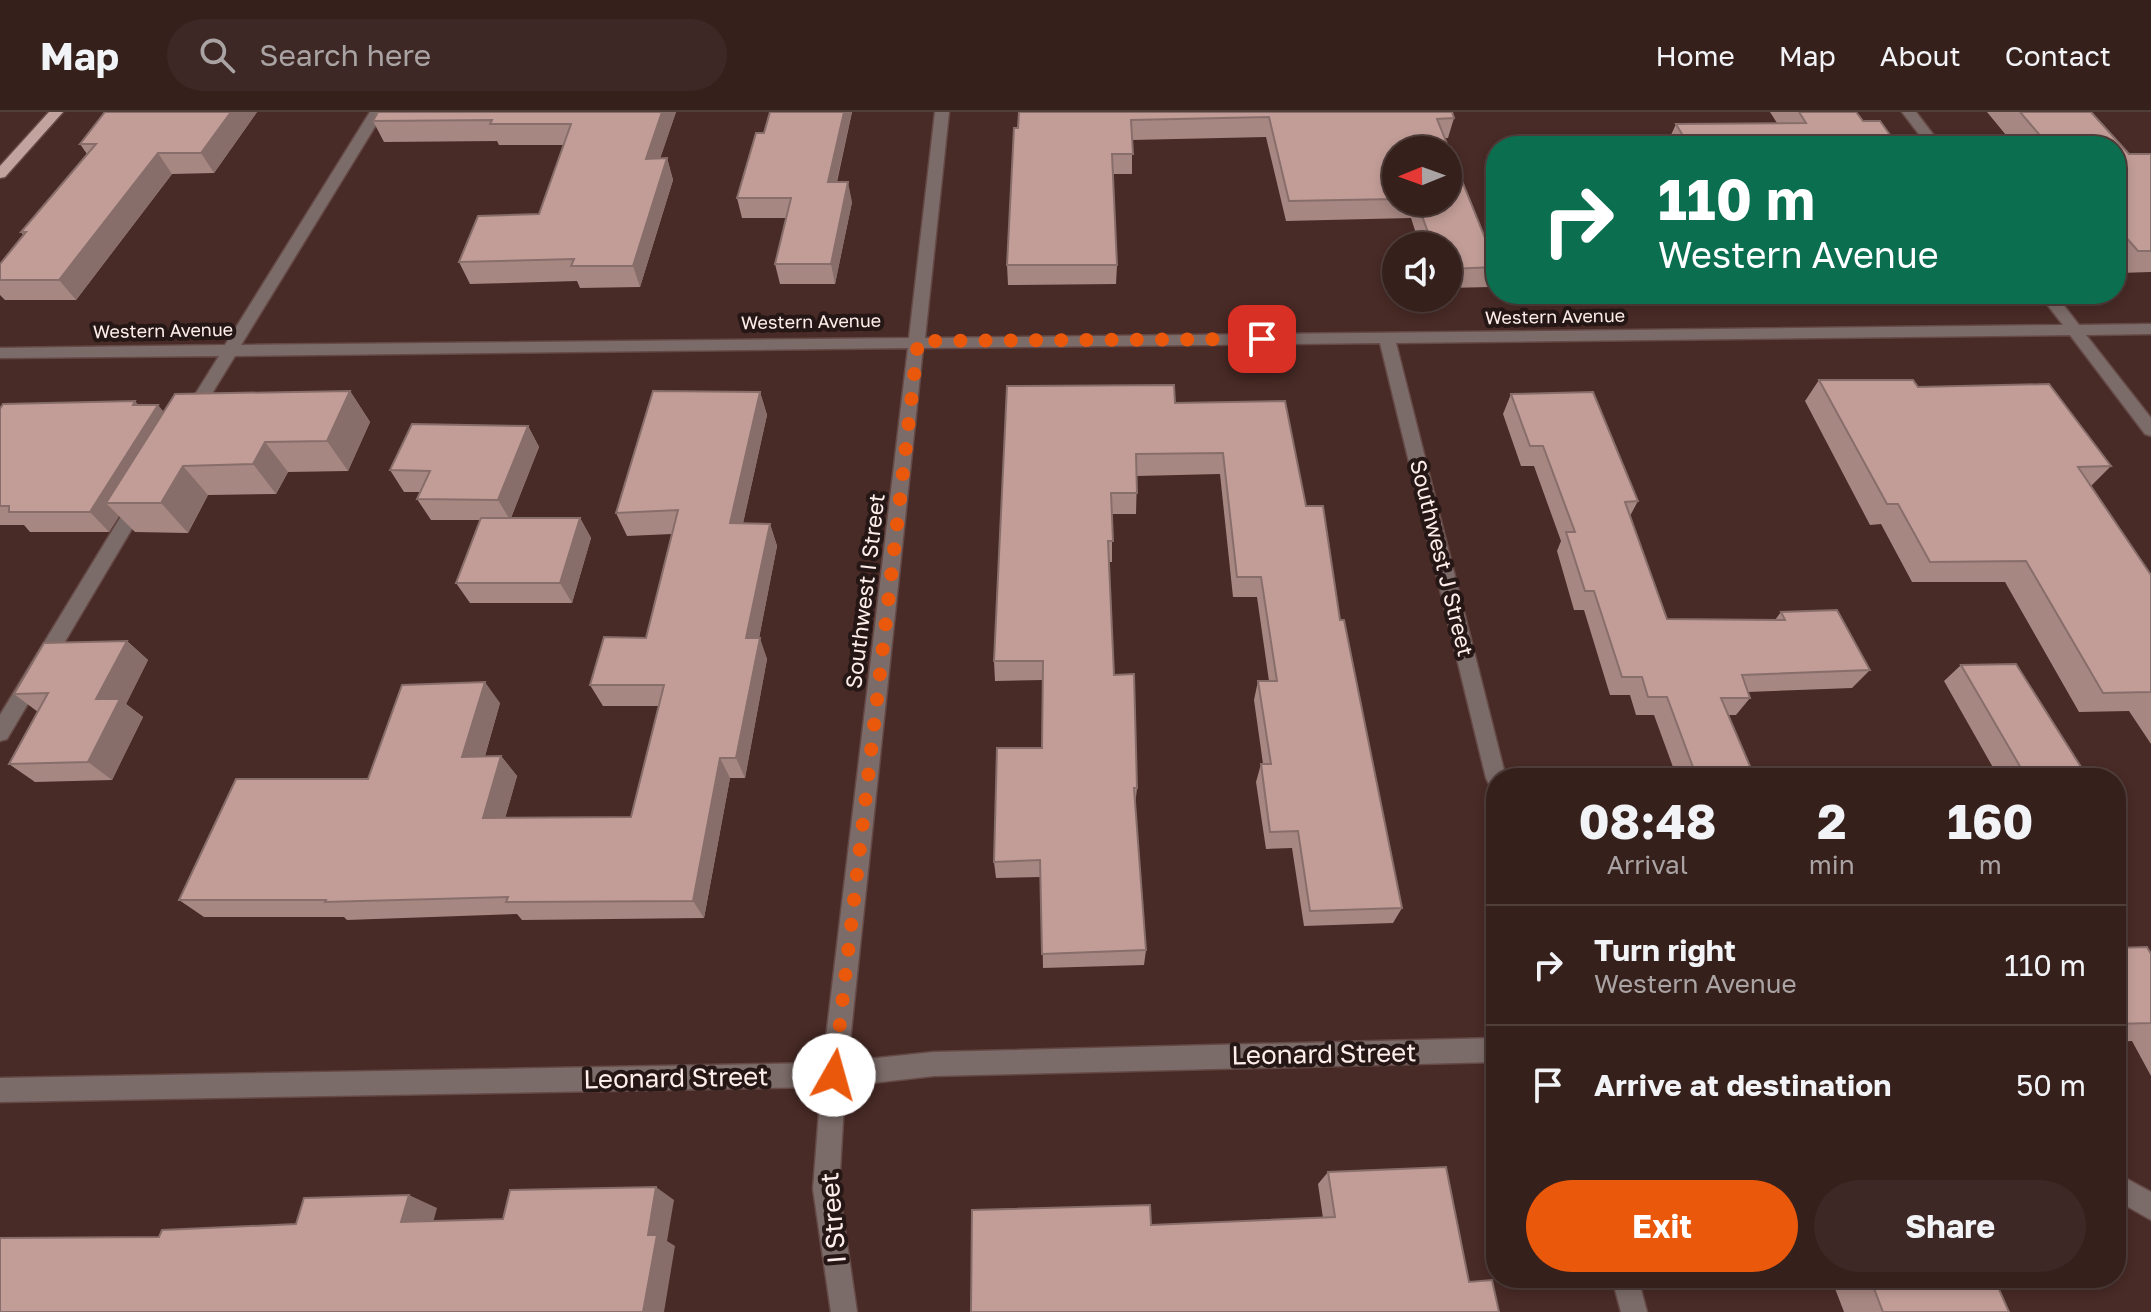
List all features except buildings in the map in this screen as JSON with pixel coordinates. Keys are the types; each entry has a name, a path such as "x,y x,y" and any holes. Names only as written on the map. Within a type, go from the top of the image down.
{"main road":[{"path":"0,174 56,112"}],"street":[{"path":"180,432 377,112"},
{"name":"Southwest I Street","path":"834,1075 942,112"},
{"path":"1909,112 1927,136"},
{"path":"2055,304 2151,430"},
{"name":"Western Avenue","path":"0,353 2151,329"},
{"name":"Southwest J Street","path":"1387,339 1494,768"},
{"path":"0,733 148,487"},
{"name":"Leonard Street","path":"0,1090 834,1075 934,1064 1486,1050"},
{"name":"I Street","path":"834,1075 826,1189 844,1312"},
{"path":"2126,1192 2151,1207"},
{"path":"1628,1288 1634,1312"}],"route":[{"path":"834,1075 918,341 1262,339"}]}
